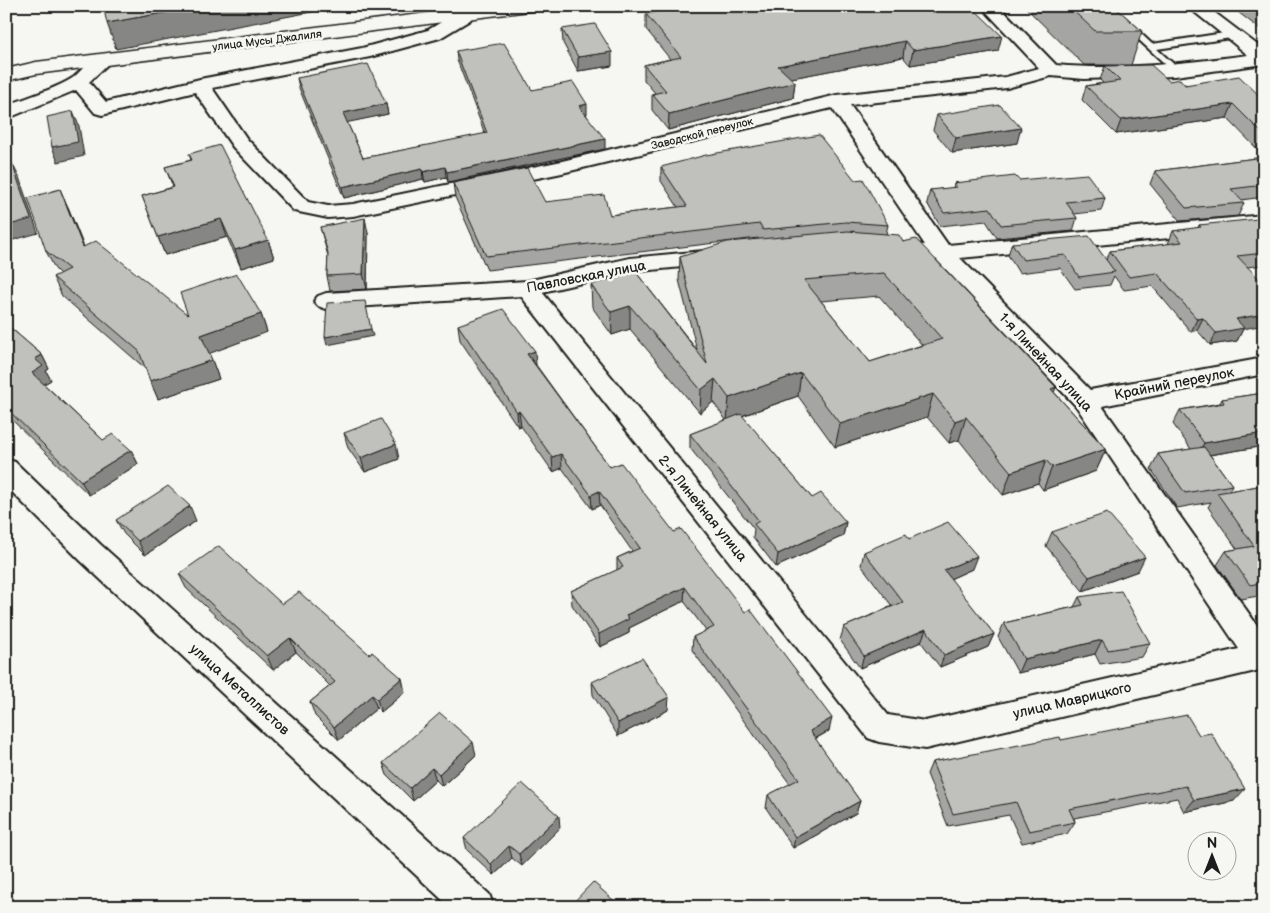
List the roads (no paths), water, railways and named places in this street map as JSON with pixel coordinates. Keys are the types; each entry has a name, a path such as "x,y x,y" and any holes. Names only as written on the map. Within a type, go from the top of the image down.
{"street":[{"name":"улица Мусы Джалиля","path":"6,75 36,68 464,16 529,6"},
{"path":"989,6 1052,70"},
{"path":"1196,6 1264,59"},
{"path":"80,82 102,109 200,85 364,53 434,34 464,16"},
{"name":"Заводской переулок","path":"200,85 240,143 301,207 328,212 353,210 562,166 837,101 1007,82 1052,70 1084,73 1175,70 1264,59"},
{"path":"6,114 80,82 102,60"},
{"name":"1-я Линейная улица","path":"837,101 942,253 1085,400 1262,656"},
{"path":"874,247 942,253 1264,222"},
{"name":"Павловская улица","path":"326,301 527,288 630,265 737,255"},
{"name":"2-я Линейная улица","path":"527,288 880,728"},
{"name":"Крайний переулок","path":"1085,400 1264,366"},
{"name":"улица Металлистов","path":"6,468 91,553 476,907"},
{"name":"улица Маврицкого","path":"880,728 925,735 1262,656"}],"lane":[{"path":"1106,6 1175,70"},
{"path":"1150,46 1231,35"}]}
